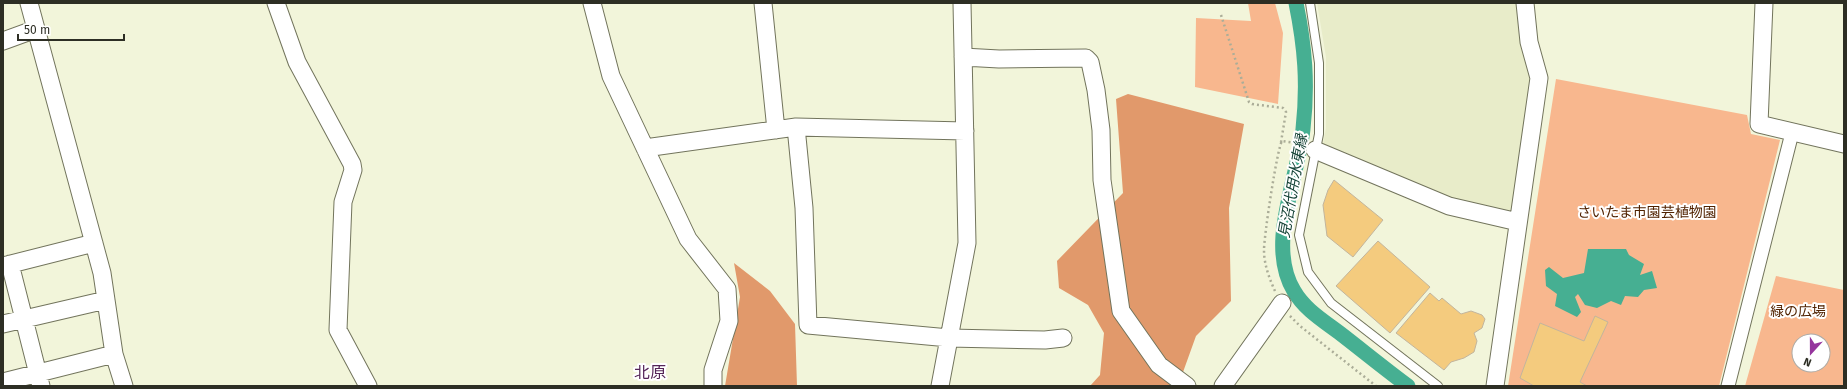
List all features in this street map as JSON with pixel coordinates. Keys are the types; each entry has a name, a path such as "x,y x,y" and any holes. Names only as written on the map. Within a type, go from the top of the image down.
{"street":[{"path":"29,3 102,273 114,354 124,386"},
{"path":"276,3 297,62 352,164 353,170 343,202 338,330 368,386"},
{"path":"592,3 611,76 688,239 727,289 729,321 713,370 713,386"},
{"path":"763,3 776,130"},
{"path":"940,386 967,243 962,3"},
{"path":"1496,386 1539,78 1529,42 1524,3"},
{"path":"1764,3 1759,124 1792,133 1844,144"},
{"path":"3,41 36,29"},
{"path":"963,57 999,59 1086,58 1090,62 1096,90 1100,130 1102,180 1121,311 1159,365 1187,386"},
{"path":"645,148 796,127 965,131"},
{"path":"796,127 804,208 808,325 949,338 1045,340 1064,338"},
{"path":"1728,386 1792,133"},
{"path":"1315,150 1448,206 1518,222"},
{"path":"40,379 24,319 6,265 94,243"},
{"path":"3,324 106,300"},
{"path":"1223,386 1282,303"},
{"path":"3,382 40,379 114,354"}],"lane":[{"path":"1310,3 1320,63 1319,134 1299,235 1308,272 1331,303 1438,386"}],"path":[{"path":"1221,15 1249,102 1252,104 1284,108 1286,112 1267,220 1264,250 1266,267 1271,283 1290,315 1300,326 1376,386"},
{"path":"1281,142 1290,142"}],"shaded area":[{"path":"1317,3 1518,3 1532,76 1513,209 1507,214 1445,201 1327,150 1323,144 1326,128 1326,57"},
{"path":"1128,94 1244,124 1229,208 1231,301 1196,336 1178,386 1090,386 1100,375 1104,333 1088,305 1059,288 1057,261 1123,193 1116,99"},
{"path":"734,263 770,291 795,324 797,386 725,386 740,297"}],"green space":[{"path":"1248,3 1275,3 1283,33 1278,104 1195,87 1196,18 1251,21"},
{"name":"さいたま市園芸植物園","path":"1556,79 1747,115 1751,134 1780,140 1719,386 1508,386"},
{"name":"緑の広場","path":"1776,276 1844,290 1844,386 1745,386"}],"water":[{"path":"1588,249 1626,249 1629,255 1644,264 1640,275 1652,271 1657,288 1644,290 1638,297 1625,296 1621,305 1611,301 1597,308 1585,305 1578,294 1575,297 1581,312 1577,317 1555,306 1557,294 1546,286 1545,270 1549,267 1563,278 1584,273"}],"building":[{"path":"1334,180 1383,220 1353,257 1327,236 1323,205 1328,190"},
{"path":"1378,241 1430,287 1390,333 1336,286"},
{"path":"1430,293 1439,301 1442,298 1461,314 1471,311 1482,315 1485,319 1482,328 1474,333 1477,341 1474,352 1464,358 1451,362 1444,370 1396,333"},
{"path":"1595,316 1608,322 1580,382 1587,386 1534,386 1520,378 1540,323 1584,341"}],"waterway":[{"name":"見沼代用水東縁","path":"1296,3 1302,35 1305,66 1305,112 1300,148 1283,233 1283,253 1286,273 1298,298 1309,310 1408,386"}],"district":[{"name":"北原","path":"650,372"}]}
